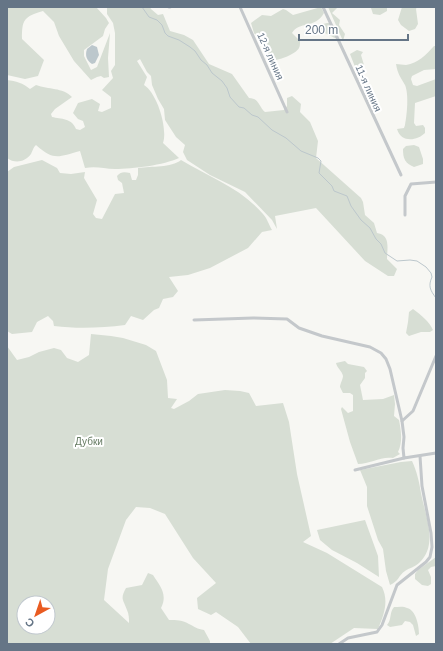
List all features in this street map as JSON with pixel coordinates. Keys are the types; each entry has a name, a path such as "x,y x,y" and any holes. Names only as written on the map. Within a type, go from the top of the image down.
{"street":[{"name":"12-я линия","path":"240,7 287,112"},
{"name":"11-я линия","path":"323,7 401,175"},
{"path":"405,214 405,196 411,184 436,182"},
{"path":"194,320 253,318 287,319 299,328 322,336 370,347 381,353 386,359 390,369 402,422 404,458"},
{"path":"402,422 413,411 436,356"},
{"path":"355,470 404,458 436,453"},
{"path":"339,644 348,638 373,634 380,629 397,584 426,562 430,557 432,547 431,533 422,486 420,456"}],"green space":[{"path":"7,7 96,7 109,23 103,36 84,50 84,56 91,70 97,67 110,33 108,58 109,77 104,78 101,76 91,80 74,61 59,36 54,22 43,11 28,17 25,20 22,32 22,39 44,60 38,76 25,79 7,75"},
{"path":"107,7 150,7 158,15 163,14 170,31 184,35 193,40 209,64 232,74 249,98 255,99 265,112 284,110 287,106 287,98 292,96 301,104 300,112 310,122 318,141 316,158 361,198 365,215 374,223 377,233 384,236 386,239 388,247 387,259 397,269 394,276 388,276 365,261 316,208 275,216 277,229 272,220 245,192 210,175 187,160 183,152 185,145 176,137 165,120 164,109 152,85 151,76 140,59 137,61 147,77 144,85 153,95 163,120 163,143 179,158 157,165 130,168 85,168 80,151 61,156 52,156 36,145 29,157 26,159 13,161 7,158 7,80 25,85 30,89 36,85 60,90 68,94 72,97 55,109 51,114 52,117 69,121 76,129 80,130 85,127 83,121 78,119 73,113 78,103 92,99 100,104 98,111 102,112 111,108 111,97 102,90 113,78 111,71 115,65 115,33 113,23 107,14"},
{"path":"321,7 324,13 320,18 312,23 295,29 292,33 300,41 297,51 280,59 268,60 261,43 254,33 251,23 262,15 271,16 283,9 293,15"},
{"path":"328,7 338,7 332,13 340,20 339,25 345,34 343,41"},
{"path":"387,7 387,11 380,15 373,14 371,8"},
{"path":"402,7 417,7 418,24 415,29 409,31 401,25 398,20"},
{"path":"329,23 339,40 322,31 319,25"},
{"path":"434,46 436,46 436,69 424,70 412,76 411,79 413,85 417,86 436,79 436,96 415,103 414,123 416,126 423,125 425,128 425,133 418,138 406,139 399,134 397,129 404,128 405,125 407,99 405,85 398,73 396,64 406,65 414,62 425,55"},
{"path":"357,50 363,52 361,55 364,65 357,72 350,54"},
{"path":"414,145 419,147 423,164 414,167 408,164 405,160 403,149 406,146"},
{"path":"42,160 57,168 60,173 71,174 85,172 84,178 97,200 93,214 96,218 102,219 115,194 124,193 122,183 118,180 117,176 120,173 130,173 132,180 136,180 138,168 167,166 181,160 245,197 264,216 272,230 262,232 248,248 210,268 188,275 169,277 178,291 173,297 163,299 159,308 154,310 143,320 131,316 125,325 72,328 54,326 53,321 48,316 37,322 32,332 12,334 7,331 7,172 14,167"},
{"path":"413,309 427,321 433,330 430,332 421,332 409,336 406,333 409,312"},
{"name":"Дубки","path":"91,334 123,338 146,345 156,351 167,380 168,398 177,399 171,408 174,409 198,394 225,390 249,393 256,406 283,403 289,422 297,474 311,536 303,542 327,553 382,587 385,598 385,608 378,629 354,628 330,644 251,644 238,627 216,612 211,615 198,609 197,598 216,583 193,558 165,514 150,508 136,507 126,520 108,569 104,600 129,623 128,613 123,599 126,588 142,585 148,573 153,575 162,590 164,598 161,608 169,620 182,621 204,630 210,644 7,644 7,346 17,360 54,348 61,350 67,358 78,362 89,355"},
{"path":"345,361 348,364 364,367 367,371 365,373 365,378 360,385 363,400 383,399 394,395 394,416 399,420 401,444 398,452 400,454 393,458 384,458 358,464 341,409 342,407 348,413 353,411 353,395 350,393 343,393 340,387 343,376 336,363"},
{"path":"412,461 418,477 429,530 428,548 425,556 416,566 405,571 395,582 390,585 386,571 383,549 378,540 367,506 367,487 360,470"},
{"path":"365,520 378,556 379,577 332,550 320,540 317,530"},
{"path":"436,557 436,566 431,567 428,570 431,577 431,584 428,586 422,585 415,579 415,574 418,570"},
{"path":"394,607 404,607 413,612 418,623 419,634 416,636 413,625 410,622 405,621 402,625 390,627 387,625"}],"shaded area":[{"path":"92,45 97,47 99,55 95,63 92,64 87,59 86,53 87,49"}],"waterway":[{"path":"142,7 149,17 157,20 162,25 168,36 179,40 195,51 212,73 222,81 227,88 230,97 239,107 244,108 252,115 258,117 272,130 286,138 301,151 318,158 321,161 319,173 332,186 334,191 347,196 351,206 361,220 370,228 376,239 381,244 385,253 397,261 417,261 426,267 431,273 432,277 430,288 436,298"}]}
